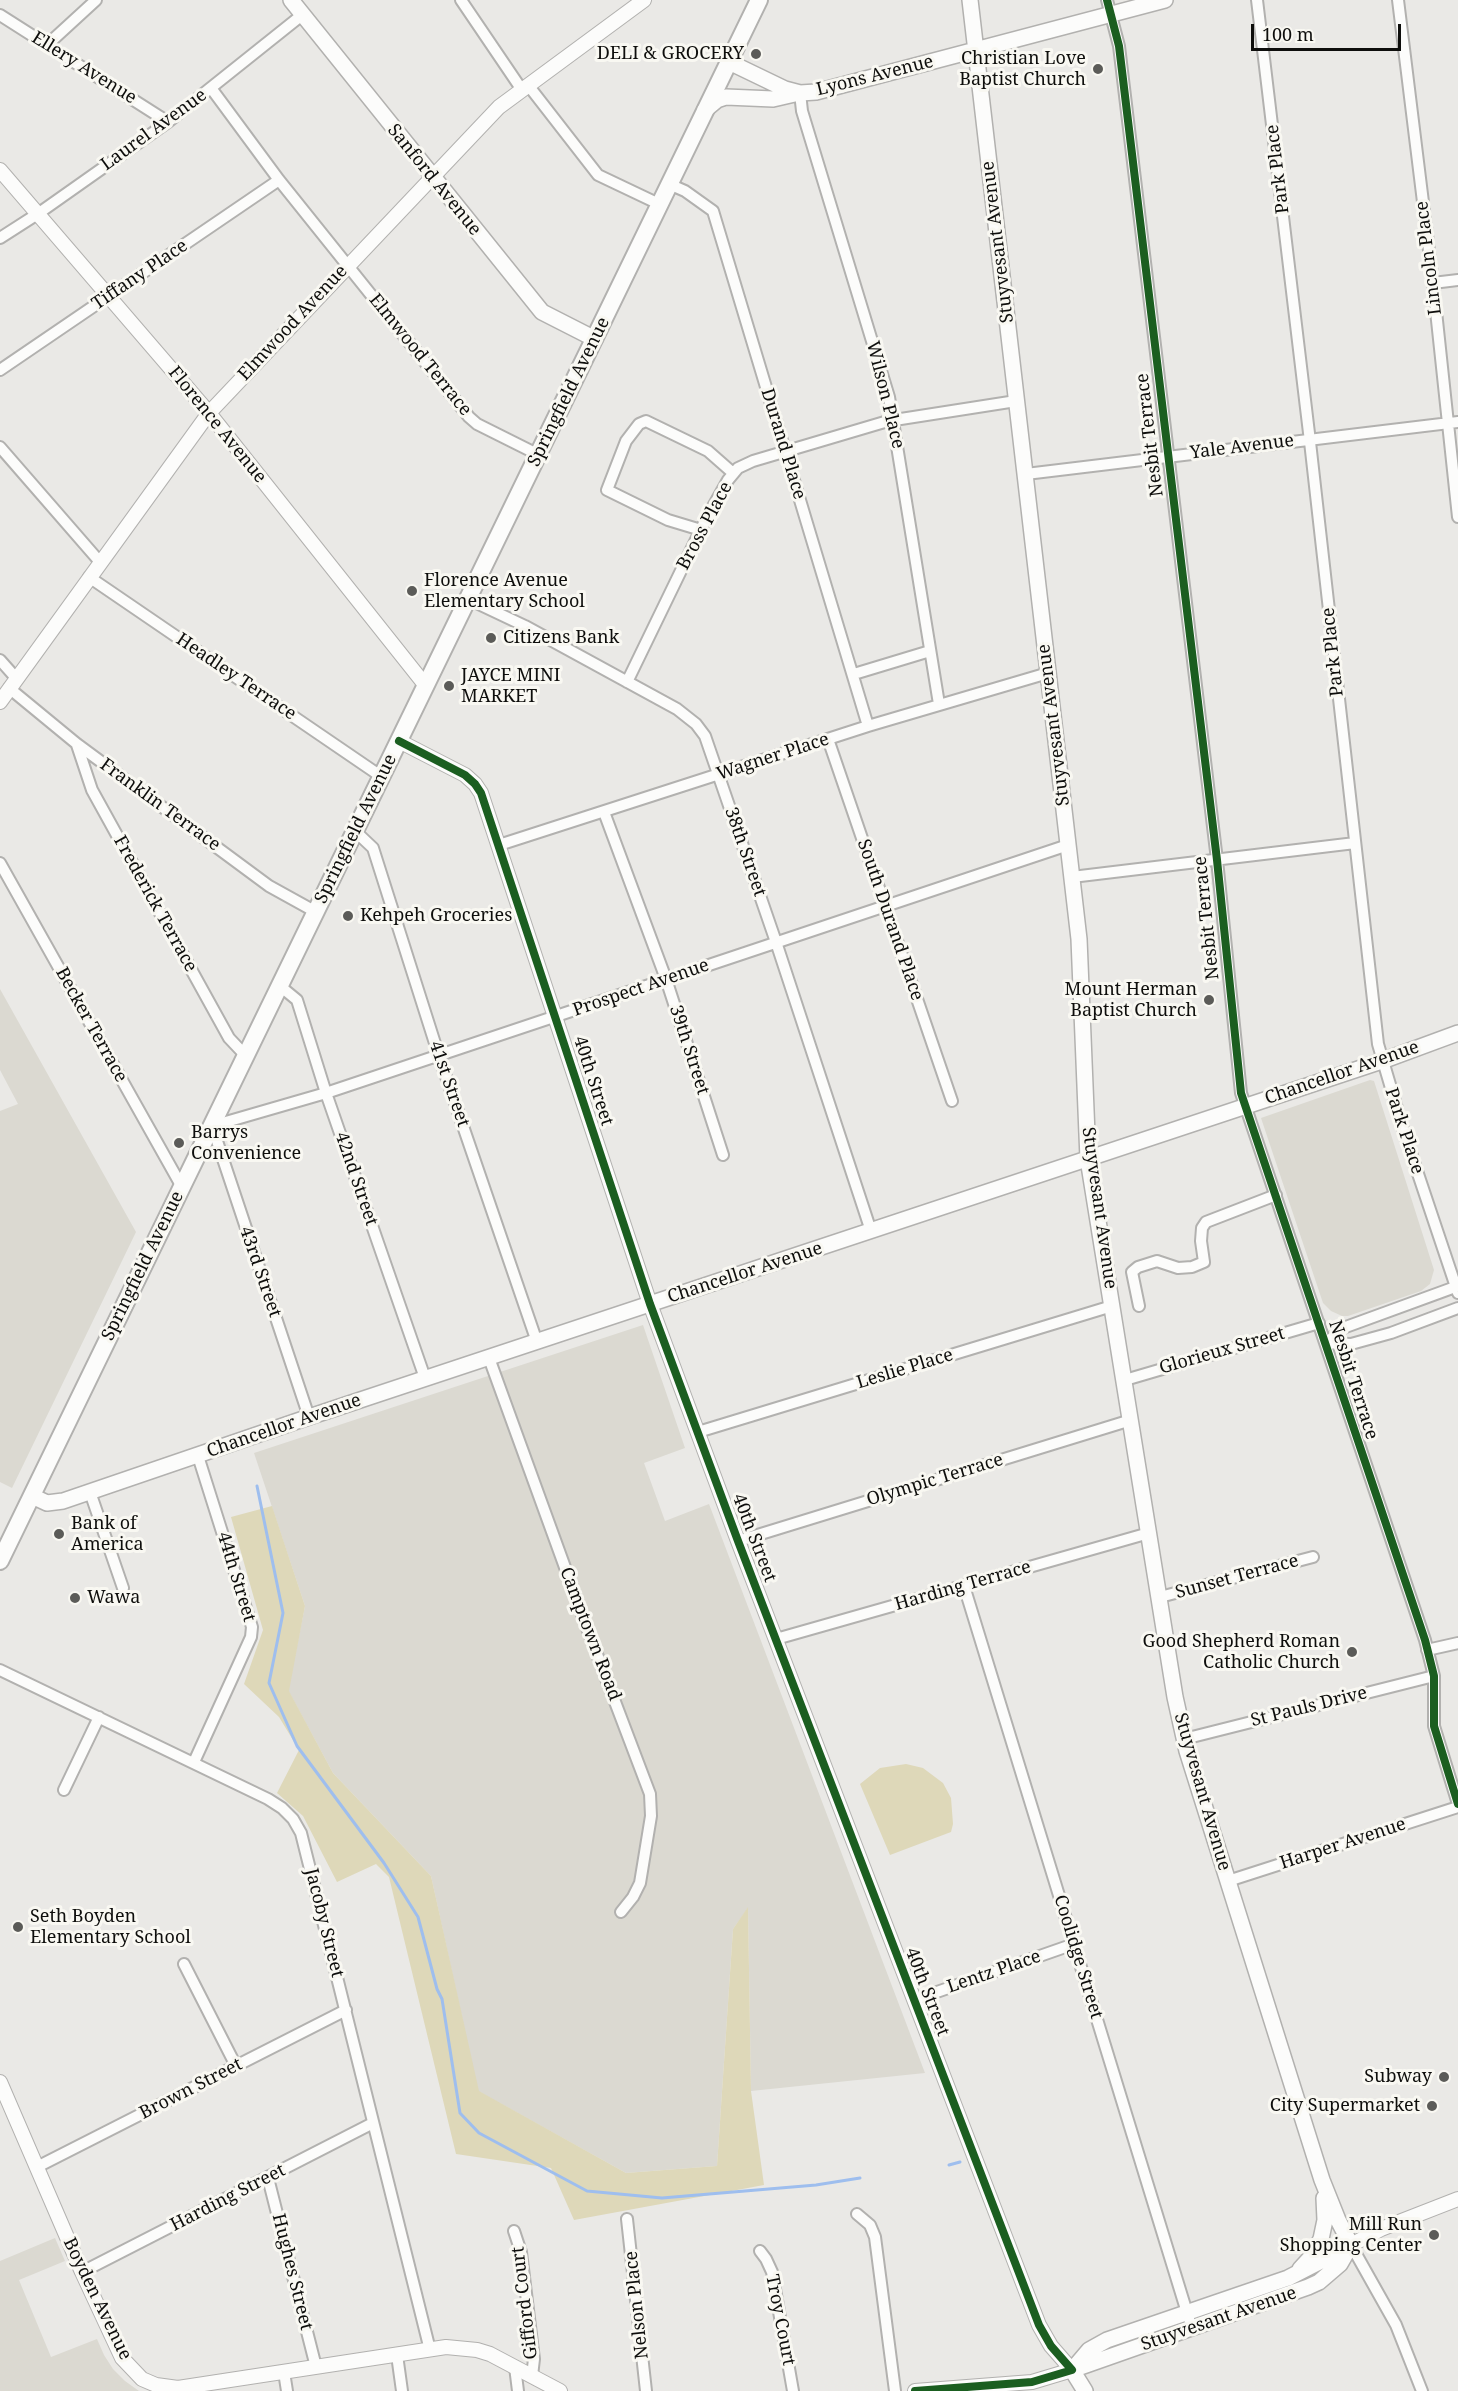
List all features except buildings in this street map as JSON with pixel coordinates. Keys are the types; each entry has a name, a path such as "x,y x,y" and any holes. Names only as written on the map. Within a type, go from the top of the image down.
{"main road":[{"name":"Sanford Avenue","path":"291,0 542,312 595,339"},
{"name":"Springfield Avenue","path":"0,1561 759,0"},
{"name":"Stuyvesant Avenue","path":"969,0 1079,939 1088,1159 1175,1697 1184,1738 1322,2180 1351,2245"},
{"name":"Lyons Avenue","path":"729,62 778,86 800,93 823,90 976,51 1109,7 1165,0"},
{"path":"705,110 717,100 726,97 780,98 800,93"},
{"name":"Chancellor Avenue","path":"32,1496 47,1503 63,1501 425,1378 1382,1061 1458,1033"},
{"path":"1288,2278 1305,2265 1321,2239 1325,2220 1322,2180"},
{"name":"Stuyvesant Avenue","path":"1072,2370 1082,2356 1098,2344 1288,2278 1351,2245"},
{"name":"Stuyvesant Avenue","path":"1072,2370 1319,2282 1340,2264 1351,2245"},
{"path":"1072,2370 1085,2391"}],"street":[{"path":"47,45 96,0"},
{"path":"461,0 525,87 598,175 659,204"},
{"name":"Elmwood Avenue","path":"0,702 208,413 499,106 644,0"},
{"name":"Park Place","path":"1257,0 1310,439 1354,843 1382,1061 1457,1288"},
{"name":"Lincoln Place","path":"1398,0 1453,423 1458,517"},
{"name":"Nesbit Terrace","path":"1109,7 1119,46 1216,860 1240,1087 1244,1106 1428,1650 1434,1676 1434,1726 1458,1805"},
{"name":"Ellery Avenue","path":"0,15 168,122"},
{"name":"Laurel Avenue","path":"0,238 168,122 302,15"},
{"name":"Elmwood Terrace","path":"211,88 279,180 469,417 477,424 539,455"},
{"name":"Wilson Place","path":"800,93 802,111 889,397 939,704"},
{"name":"Florence Avenue","path":"0,170 208,413 426,686"},
{"name":"Tiffany Place","path":"0,369 279,180"},
{"name":"Durand Place","path":"669,184 685,191 714,211 868,726"},
{"path":"1433,283 1458,280"},
{"name":"Bross Place","path":"627,682 723,486 744,464 785,450 894,420 1016,401"},
{"path":"701,530 668,520 607,490 626,441 639,424 646,421 708,451 733,473"},
{"name":"Yale Avenue","path":"1026,474 1453,423"},
{"path":"0,447 100,562"},
{"name":"Headley Terrace","path":"89,577 382,777"},
{"name":"38th Street","path":"468,599 525,626 677,709 696,724 705,736 776,942 871,1231"},
{"path":"854,674 930,651"},
{"name":"Franklin Terrace","path":"0,660 13,683 77,744 269,886 316,912"},
{"name":"Wagner Place","path":"499,845 868,726 1048,673"},
{"name":"South Durand Place","path":"828,739 952,1101"},
{"name":"40th Street","path":"399,741 465,775 481,792 650,1304 738,1540 1039,2325 1051,2346 1072,2370"},
{"name":"Frederick Terrace","path":"77,744 92,790 229,1038 246,1056"},
{"name":"39th Street","path":"603,812 666,979 723,1155"},
{"name":"41st Street","path":"355,831 373,848 439,1056 537,1342"},
{"path":"1072,877 1354,843"},
{"name":"Prospect Avenue","path":"212,1126 326,1093 439,1056 1068,845"},
{"name":"Becker Terrace","path":"0,863 182,1187"},
{"name":"42nd Street","path":"280,986 297,1000 326,1093 425,1378"},
{"name":"43rd Street","path":"212,1126 309,1417"},
{"path":"1139,1306 1131,1272 1138,1267 1157,1261 1178,1268 1204,1262 1201,1241 1202,1228 1206,1222 1276,1195"},
{"path":"1326,1343 1343,1328 1457,1288"},
{"name":"Leslie Place","path":"698,1432 1112,1306"},
{"path":"1326,1343 1351,1344 1391,1333 1458,1308"},
{"name":"Glorieux Street","path":"1125,1380 1319,1323"},
{"name":"Camptown Road","path":"489,1358 583,1618 650,1794 651,1816 640,1883 633,1898 621,1912"},
{"name":"Olympic Terrace","path":"738,1540 1131,1420"},
{"name":"44th Street","path":"194,1762 251,1637 252,1627 198,1456"},
{"path":"90,1491 123,1588"},
{"name":"Harding Terrace","path":"776,1639 1149,1533"},
{"name":"Sunset Terrace","path":"1160,1597 1313,1557"},
{"name":"Coolidge Street","path":"964,1586 1192,2329"},
{"path":"1428,1650 1458,1643"},
{"name":"Jacoby Street","path":"0,1670 268,1798 293,1819 301,1833 430,2350"},
{"name":"St Pauls Drive","path":"1184,1738 1434,1676"},
{"path":"64,1790 99,1717"},
{"name":"Harper Avenue","path":"1228,1881 1458,1805"},
{"name":"Lentz Place","path":"914,2000 1074,1944"},
{"path":"184,1964 236,2066"},
{"name":"Brown Street","path":"36,2167 345,2010"},
{"name":"Boyden Avenue","path":"0,2082 4,2103 36,2167 122,2358 142,2379 166,2389 178,2388 446,2347 477,2350 560,2391"},
{"name":"Harding Street","path":"82,2272 373,2123"},
{"name":"Hughes Street","path":"268,2178 316,2367"},
{"path":"1422,2391 1396,2325 1351,2245 1381,2229 1458,2199"},
{"path":"857,2214 870,2226 875,2237 895,2391"},
{"name":"Nelson Place","path":"627,2219 646,2391"},
{"name":"Gifford Court","path":"514,2231 522,2262 534,2359 532,2376"},
{"name":"Troy Court","path":"760,2251 772,2272 793,2391"},
{"path":"397,2355 402,2391"},
{"path":"515,2367 518,2391"},
{"path":"915,2391 1010,2387 1040,2381 1072,2370"},
{"path":"284,2372 287,2391"}],"shaded area":[{"path":"0,989 136,1232 12,1488 0,1482 0,1111 18,1104 0,1070"},
{"path":"1370,1080 1374,1081 1434,1270 1430,1284 1421,1291 1348,1316 1342,1316 1331,1311 1323,1303 1261,1118"},
{"path":"643,1325 685,1448 644,1463 665,1521 709,1504 925,2073 751,2091 748,1908 733,1929 717,2166 626,2173 478,2091 431,1876 333,1773 288,1690 305,1606 254,1453"},
{"path":"272,1506 305,1606 289,1691 333,1773 431,1876 479,2091 626,2173 717,2166 733,1929 748,1907 751,2091 764,2185 574,2220 551,2168 456,2154 389,1877 376,1864 337,1882 303,1816 277,1793 299,1750 279,1717 244,1684 263,1630 231,1517"},
{"path":"906,1764 923,1768 943,1783 951,1798 953,1824 951,1832 890,1855 860,1784 880,1768"},
{"path":"55,2238 65,2261 19,2280 51,2357 97,2339 113,2369 139,2391 0,2391 0,2261"}],"waterway":[{"path":"257,1486 283,1613 269,1683 297,1746 384,1863 418,1917 437,1989 442,1999 460,2113 479,2133 587,2191 662,2198 816,2185 860,2178"},
{"path":"949,2165 960,2162"}],"cycle path":[{"path":"1107,0 1119,46 1217,860 1241,1093 1425,1640 1434,1676 1434,1726 1458,1804"},
{"path":"399,741 465,775 481,793 650,1304 738,1541 1039,2325 1051,2346 1072,2370 1032,2382 915,2391"}],"place":[{"name":"DELI & GROCERY","path":"756,54"},
{"name":"Christian Love Baptist Church","path":"1098,69"},
{"name":"Florence Avenue Elementary School","path":"412,591"},
{"name":"Citizens Bank","path":"491,638"},
{"name":"JAYCE MINI MARKET","path":"449,686"},
{"name":"Kehpeh Groceries","path":"348,916"},
{"name":"Mount Herman Baptist Church","path":"1209,1000"},
{"name":"Barrys Convenience","path":"179,1143"},
{"name":"Bank of America","path":"59,1534"},
{"name":"Wawa","path":"75,1598"},
{"name":"Good Shepherd Roman Catholic Church","path":"1352,1652"},
{"name":"Seth Boyden Elementary School","path":"18,1927"},
{"name":"Subway","path":"1444,2077"},
{"name":"City Supermarket","path":"1432,2106"},
{"name":"Mill Run Shopping Center","path":"1434,2235"}]}
